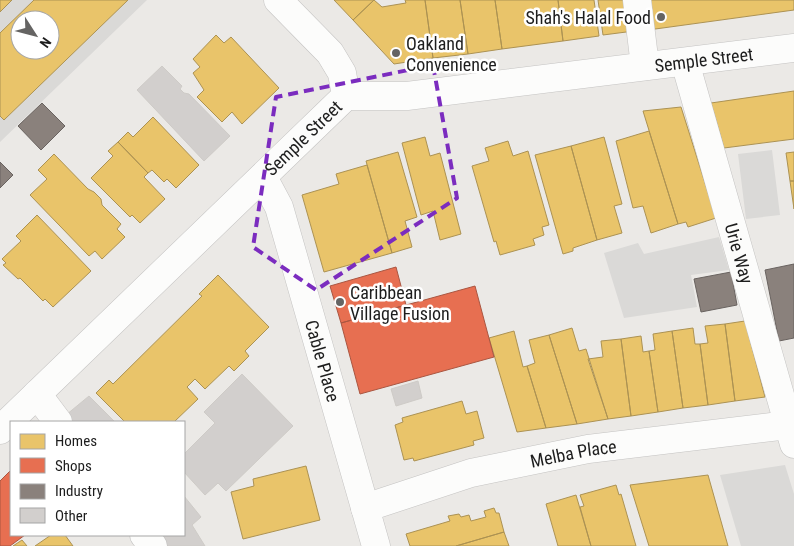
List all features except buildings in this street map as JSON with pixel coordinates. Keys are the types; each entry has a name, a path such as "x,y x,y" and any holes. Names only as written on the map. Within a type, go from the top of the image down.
{"street":[{"path":"278,0 330,54 342,73 346,96"},
{"path":"637,0 645,66"},
{"name":"Semple Street","path":"0,430 346,96 407,96 794,48"},
{"name":"Urie Way","path":"685,62 791,435"},
{"name":"Cable Place","path":"262,177 279,207 376,546"},
{"path":"38,394 57,421"},
{"name":"Melba Place","path":"365,508 471,473 588,450 791,435"},
{"path":"145,536 153,546"}],"highlighted area":[{"path":"433,65 457,198 316,290 253,247 276,97"}],"shaded area":[{"path":"0,0 147,0 0,142"},
{"path":"772,150 780,215 746,219 738,154"},
{"path":"719,237 729,270 691,275 697,307 624,318 604,253 638,243 644,254"},
{"path":"785,465 794,494 794,546 741,546 720,475"}],"place":[{"name":"Shah's Halal Food","path":"661,17"},
{"name":"Oakland Convenience","path":"396,53"},
{"name":"Caribbean Village Fusion","path":"340,302"}]}
